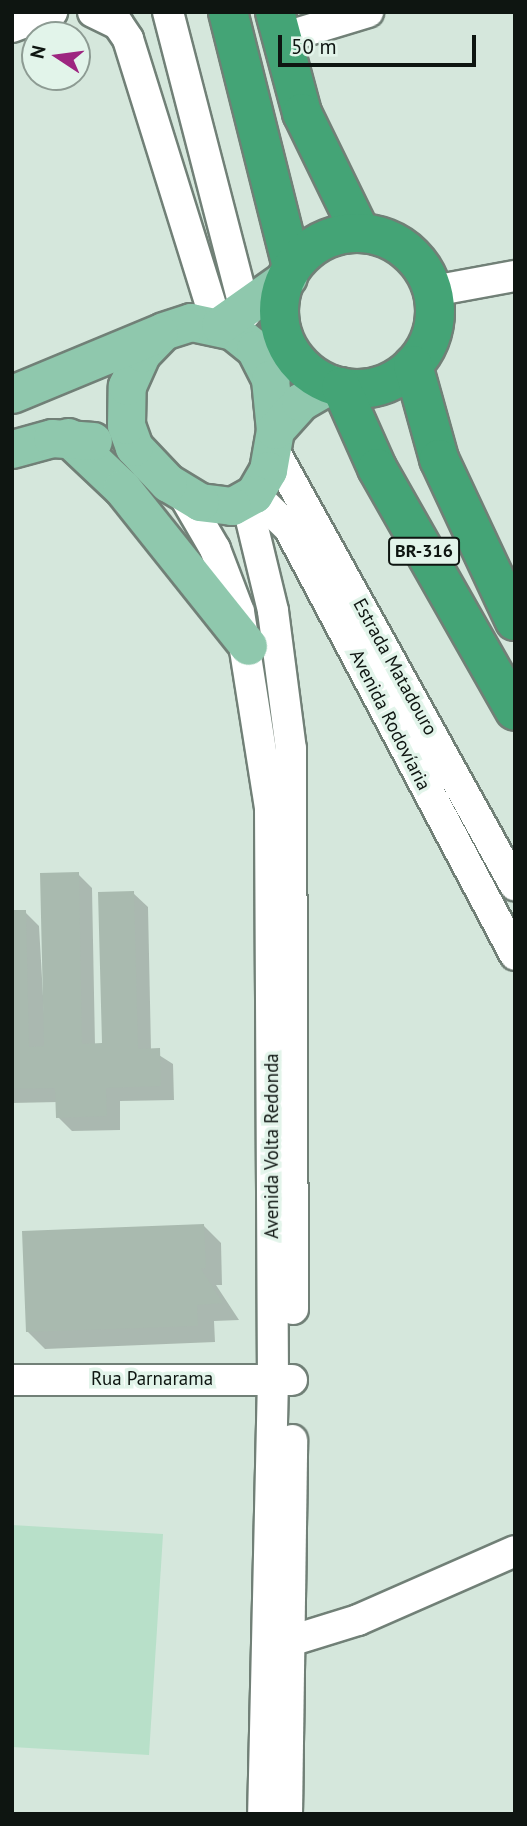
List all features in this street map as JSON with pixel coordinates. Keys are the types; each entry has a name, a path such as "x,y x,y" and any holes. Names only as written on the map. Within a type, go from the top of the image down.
{"highway":[{"path":"228,12 290,272"},
{"path":"278,25 318,155 360,232"},
{"path":"360,232 407,250 433,291 432,331 413,365 380,386 336,386 301,365 286,344 279,318 290,272 310,248 360,232"},
{"name":"BR-316","path":"413,365 439,459 515,621"},
{"name":"BR-316","path":"336,386 377,468 515,711"}],"main road":[{"path":"12,394 191,321 228,321 290,272"},
{"path":"228,321 264,363 274,439"},
{"path":"163,331 142,353 127,386 127,425 134,447 183,494 216,506 250,497 274,439 300,402 336,386"},
{"path":"12,449 68,437 134,447"},
{"path":"68,437 122,488 248,646"}],"street":[{"path":"12,27 52,12"},
{"path":"93,12 118,24 128,39 228,321"},
{"path":"168,12 228,321"},
{"path":"278,25 368,12"},
{"path":"433,291 515,276"},
{"name":"Estrada Matadouro","path":"274,439 515,885"},
{"name":"Avenida Volta Redonda","path":"183,494 215,549 248,646 270,808 283,1380"},
{"name":"Avenida Volta Redonda","path":"250,497 273,611 291,749 293,846 279,1645 287,1814"},
{"name":"Avenida Rodovíaria","path":"250,497 289,528 515,955"},
{"path":"273,611 289,594 323,590"},
{"name":"Rua Parnarama","path":"12,1380 283,1380"},
{"path":"279,1645 515,1551"},
{"name":"Avenida Volta Redonda","path":"263,1814 279,1645"}],"green space":[{"path":"12,1525 163,1534 149,1755 12,1747"}],"building":[{"path":"79,872 82,1044 102,1043 98,892 134,891 138,1049 160,1048 161,1086 106,1088 107,1116 56,1118 55,1088 12,1089 12,910 26,910 29,1047 44,1046 40,873"},
{"path":"204,1224 206,1268 201,1269 223,1303 197,1305 198,1326 26,1332 22,1231"}]}
